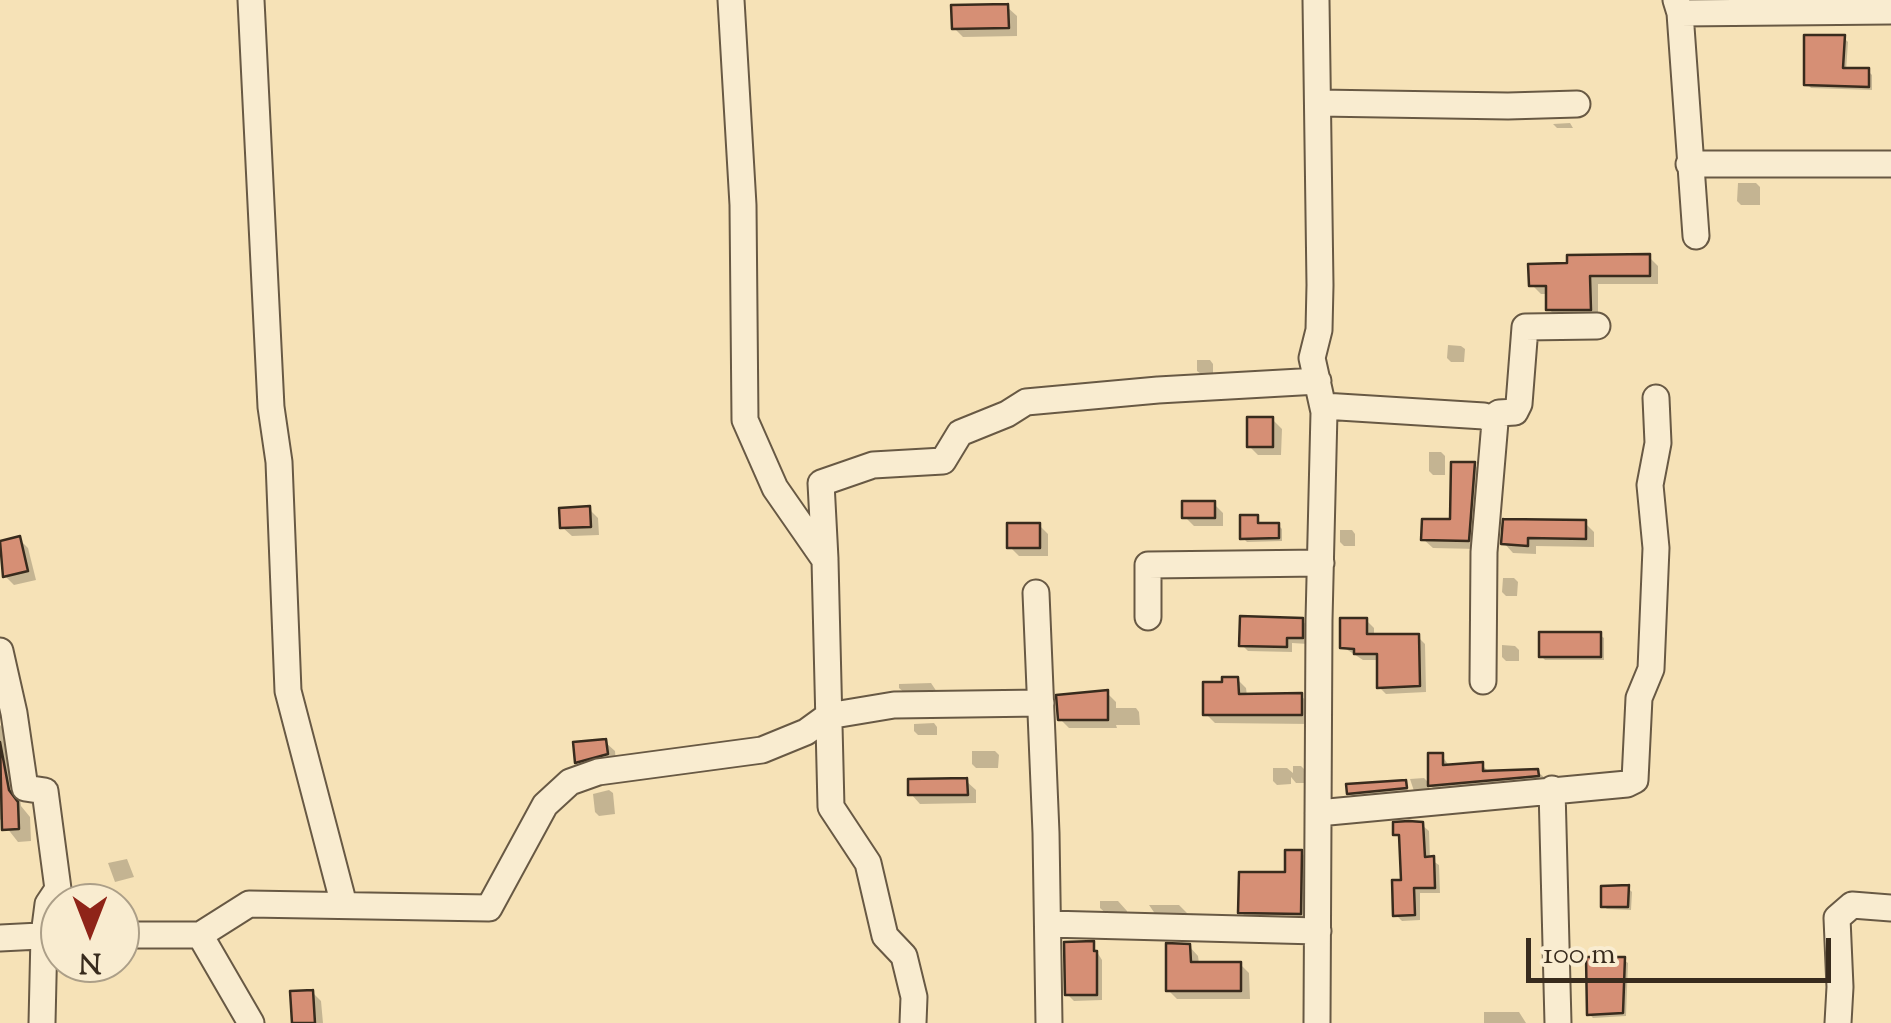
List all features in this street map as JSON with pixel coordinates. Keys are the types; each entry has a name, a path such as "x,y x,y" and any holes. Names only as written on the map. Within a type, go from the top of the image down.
{"street":[{"path":"251,0 288,691 344,905"},
{"path":"731,0 744,205 745,420 775,488 825,560"},
{"path":"1316,0 1320,300 1319,330 1312,358 1320,394 1318,1023"},
{"path":"1696,236 1678,6 1891,11"},
{"path":"1319,102 1577,104"},
{"path":"1689,164 1891,164"},
{"path":"1490,419 1499,413 1515,412 1519,404 1525,327 1597,326"},
{"path":"914,1023 914,997 904,956 885,936 868,863 830,807 821,483 873,464 943,461 960,433 1008,414 1026,402 1158,390 1320,394 1484,416 1495,422 1484,552 1484,682"},
{"path":"1318,813 1627,784 1635,780 1639,698 1651,669 1656,548 1650,484 1658,443 1656,398"},
{"path":"1148,617 1148,565 1320,563"},
{"path":"1036,593 1050,1023"},
{"path":"0,651 25,788 45,791 57,883"},
{"path":"140,935 200,935 249,904 490,908 545,805 570,782 598,772 762,750 806,732 828,716 894,705 1041,703"},
{"path":"1552,789 1558,1023"},
{"path":"1838,1023 1837,918 1852,905 1891,908"},
{"path":"1048,924 1318,932"},
{"path":"200,935 252,1023"},
{"path":"0,938 40,936"},
{"path":"42,1023 47,983"}],"building":[{"path":"1008,4 1009,28 952,29 951,5"},
{"path":"1804,35 1845,35 1843,68 1869,68 1869,87 1804,85"},
{"path":"1650,254 1650,276 1590,276 1591,310 1546,310 1546,286 1529,286 1528,264 1567,263 1567,255"},
{"path":"1247,417 1273,417 1273,447 1247,447"},
{"path":"1451,462 1475,462 1469,541 1421,540 1422,519 1450,519"},
{"path":"1182,501 1215,501 1215,518 1182,518"},
{"path":"590,506 591,527 560,528 559,508"},
{"path":"1240,515 1258,515 1258,523 1279,523 1279,538 1240,539"},
{"path":"1503,519 1586,520 1586,539 1528,538 1528,546 1501,544"},
{"path":"1007,523 1040,523 1040,548 1007,548"},
{"path":"20,536 28,571 3,577 0,541"},
{"path":"1240,616 1303,618 1303,638 1287,638 1287,647 1239,646"},
{"path":"1340,618 1367,618 1367,634 1419,634 1420,686 1377,688 1377,654 1354,654 1354,649 1340,648"},
{"path":"1539,632 1601,632 1601,657 1539,657"},
{"path":"1222,677 1238,677 1239,694 1302,693 1302,715 1203,715 1203,682 1222,682"},
{"path":"1108,690 1108,720 1058,720 1056,695"},
{"path":"606,739 608,754 575,763 573,742"},
{"path":"0,742 9,790 18,802 19,829 2,830"},
{"path":"1428,753 1443,753 1443,765 1483,762 1483,771 1538,769 1539,776 1428,786"},
{"path":"967,778 968,795 908,795 908,779"},
{"path":"1406,780 1407,788 1347,794 1346,784"},
{"path":"1393,822 1423,822 1425,857 1434,856 1435,888 1414,888 1415,915 1393,916 1392,880 1401,880 1399,835 1393,835"},
{"path":"1285,850 1302,850 1301,914 1238,913 1239,872 1285,872"},
{"path":"1629,885 1628,907 1601,907 1601,886"},
{"path":"1094,941 1097,995 1065,995 1064,942"},
{"path":"1166,943 1190,944 1191,962 1241,962 1241,991 1166,991"},
{"path":"1586,957 1625,957 1623,1013 1587,1015"},
{"path":"313,990 315,1023 292,1023 290,991"}]}
